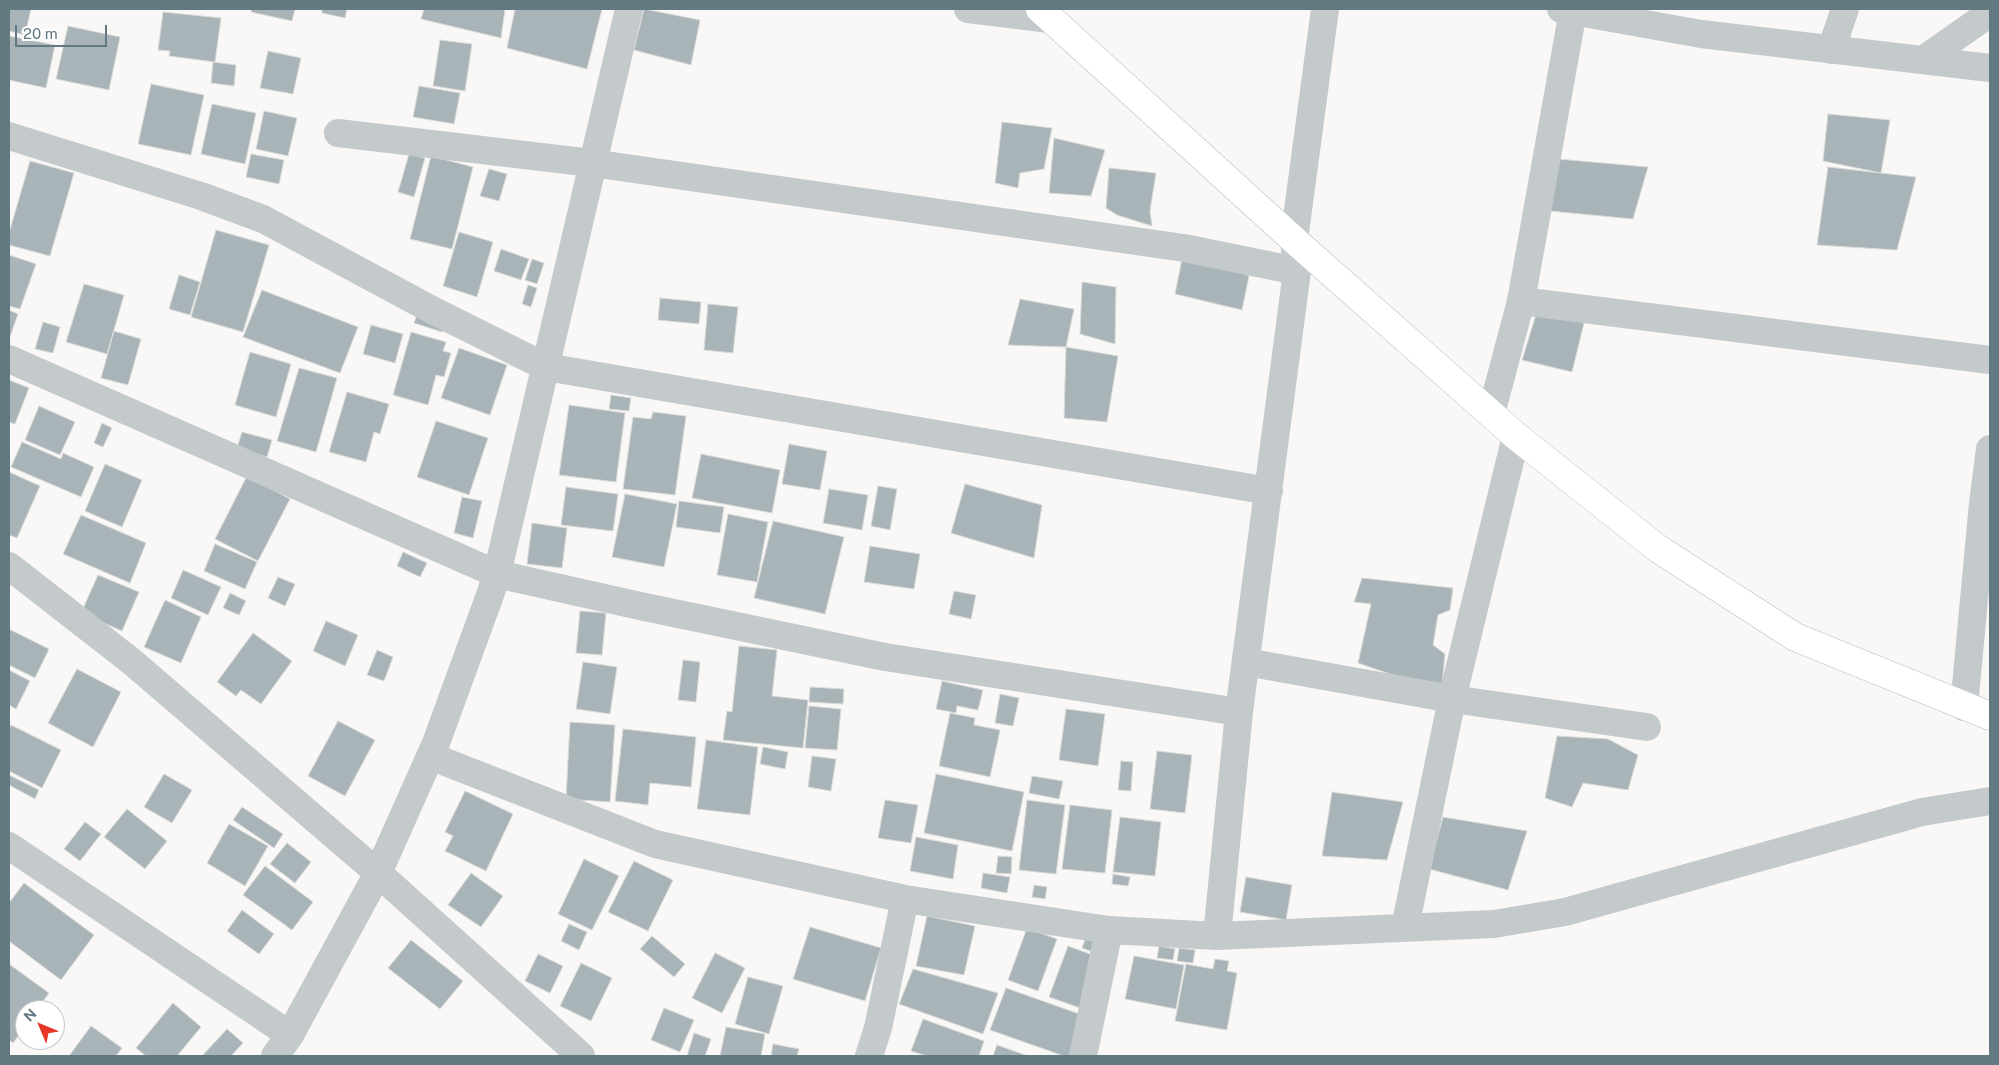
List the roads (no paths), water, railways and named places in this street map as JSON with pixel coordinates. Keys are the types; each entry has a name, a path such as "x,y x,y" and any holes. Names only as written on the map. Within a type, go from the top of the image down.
{"main road":[{"path":"1045,14 1294,240 1516,436 1657,548 1796,636 1964,707 1990,716"}],"street":[{"path":"9,846 282,1045 378,873 430,756 497,574 629,9"},
{"path":"968,9 1045,14"},
{"path":"1217,936 1239,712 1297,271 1294,240 1325,9"},
{"path":"1831,50 1845,9"},
{"path":"1491,414 1521,301 1567,10 1701,34 1990,68"},
{"path":"1923,60 1990,14"},
{"path":"338,133 592,163 1184,248 1297,271"},
{"path":"9,136 201,196 263,219 434,312 546,367 1269,491"},
{"path":"1521,301 1990,360"},
{"path":"9,359 497,574 885,657 1239,712"},
{"path":"1405,927 1452,699 1516,436"},
{"path":"1964,707 1983,502 1990,449"},
{"path":"9,566 131,661 378,873 581,1056"},
{"path":"1246,662 1452,699 1647,727"},
{"path":"430,756 655,844 905,899 1109,930 1217,936 1494,924 1565,912 1922,812 1990,801"},
{"path":"869,1056 878,1028 905,899"},
{"path":"1083,1056 1109,930"}]}
